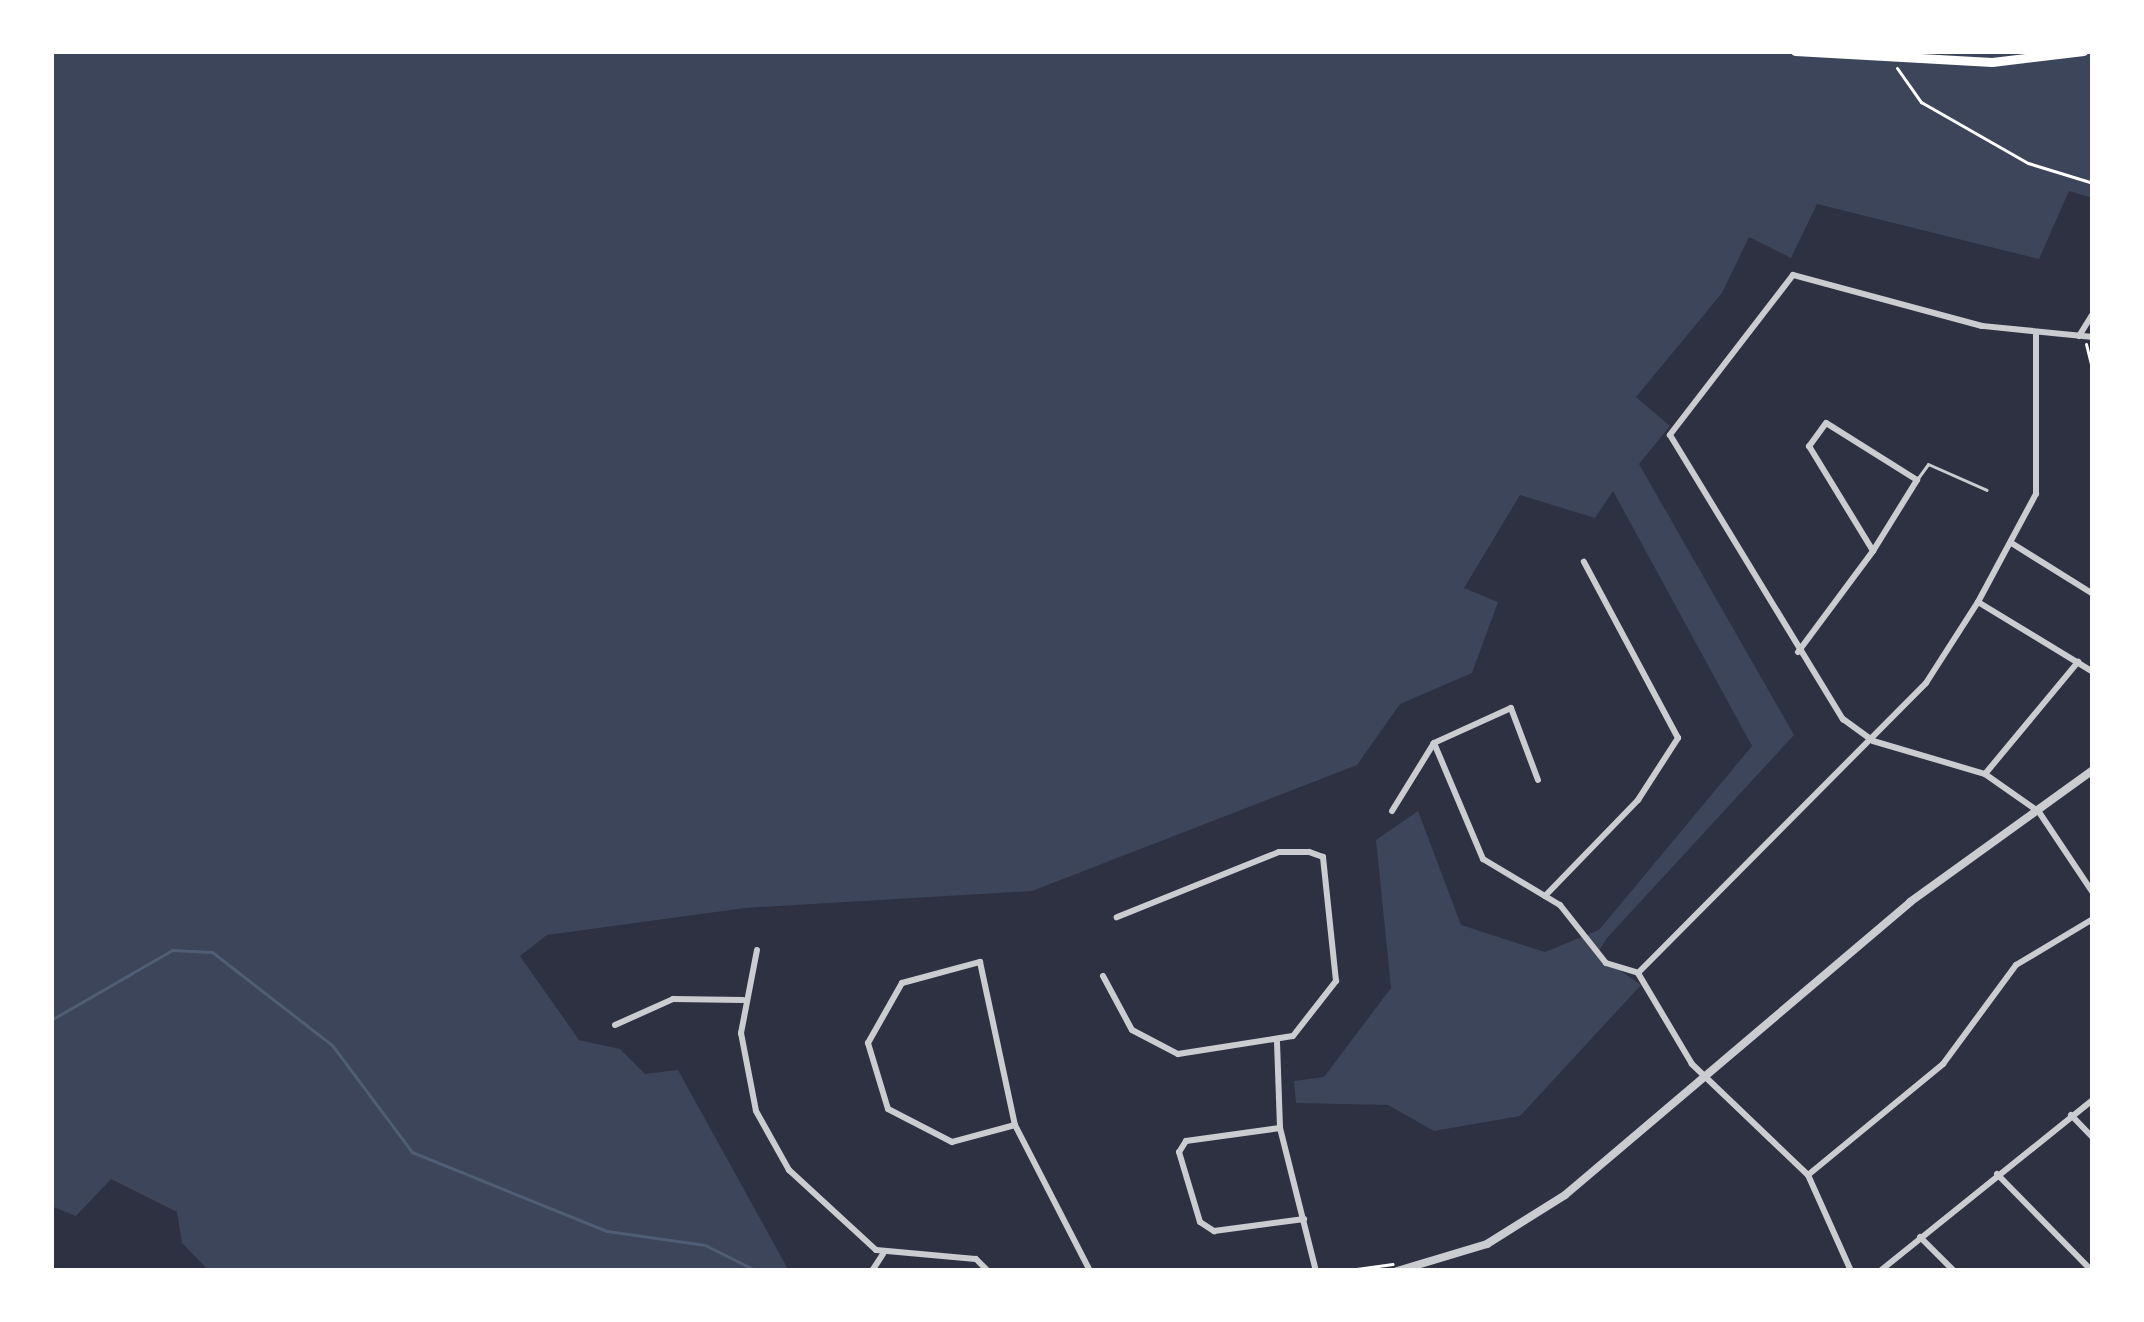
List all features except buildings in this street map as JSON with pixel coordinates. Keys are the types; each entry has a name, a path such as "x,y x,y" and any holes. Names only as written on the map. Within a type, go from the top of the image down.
{"main road":[{"path":"1796,51 1992,62 2083,51"}],"street":[{"path":"2093,314 2085,337 2036,334 1792,274 1670,435 1822,695 1873,741 1985,774 2039,812 2093,893"},
{"path":"1638,973 1873,741 1978,602 2013,544 2041,448 2036,334"},
{"path":"1798,652 1873,551 1917,480 1834,425 1811,440 1873,551"},
{"path":"2013,544 2093,594"},
{"path":"1544,896 1638,800 1678,738 1584,562"},
{"path":"1978,602 2093,672"},
{"path":"1985,774 2078,662"},
{"path":"1392,811 1433,743 1511,708 1538,780"},
{"path":"1433,743 1483,860 1544,896 1606,962 1638,973 1703,1076 1808,1175 1851,1271"},
{"path":"1397,1271 1527,1222 1910,902 2093,770"},
{"path":"1103,976 1152,1046 1178,1054 1277,1042 1308,1024 1336,981 1323,857 1279,852 1117,917"},
{"path":"1808,1175 1943,1064 2017,965 2093,919"},
{"path":"757,950 743,1000 752,1090 773,1148 840,1225 883,1254 976,1259 988,1271"},
{"path":"1016,1125 952,1142 888,1109 868,1043 902,983 980,962 1016,1125 1090,1271"},
{"path":"615,1024 673,999 743,1000"},
{"path":"1277,1042 1280,1128 1316,1271"},
{"path":"1880,1271 2093,1100"},
{"path":"2071,1115 2093,1138"},
{"path":"1280,1128 1186,1141 1179,1152 1200,1222 1214,1231 1304,1219"},
{"path":"1997,1174 2092,1271"},
{"path":"1920,1237 1954,1271"},
{"path":"872,1271 883,1254"}],"lane":[{"path":"1917,480 1928,464 1987,490"}],"path":[{"path":"1897,68 1921,102 2028,164 2093,183"},
{"path":"2085,337 2093,372"},
{"path":"1342,1271 1406,1262"}],"shaded area":[{"path":"51,51 2093,51 2093,198 2069,191 2039,259 1817,204 1791,258 1749,237 1722,293 1636,397 1670,426 1639,464 1794,735 1607,938 1597,954 1641,985 1520,1116 1434,1131 1388,1105 1296,1103 1294,1081 1324,1077 1391,988 1376,840 1418,811 1461,925 1545,952 1599,930 1752,746 1613,491 1595,518 1520,495 1464,588 1498,602 1472,673 1400,704 1357,765 1032,891 745,908 547,935 520,956 579,1040 620,1049 645,1074 678,1070 789,1271 209,1271 182,1243 177,1212 111,1179 76,1216 51,1206"}],"waterway":[{"path":"51,1020 172,950 212,952 332,1045 412,1152 607,1231 705,1245 757,1271"}]}
